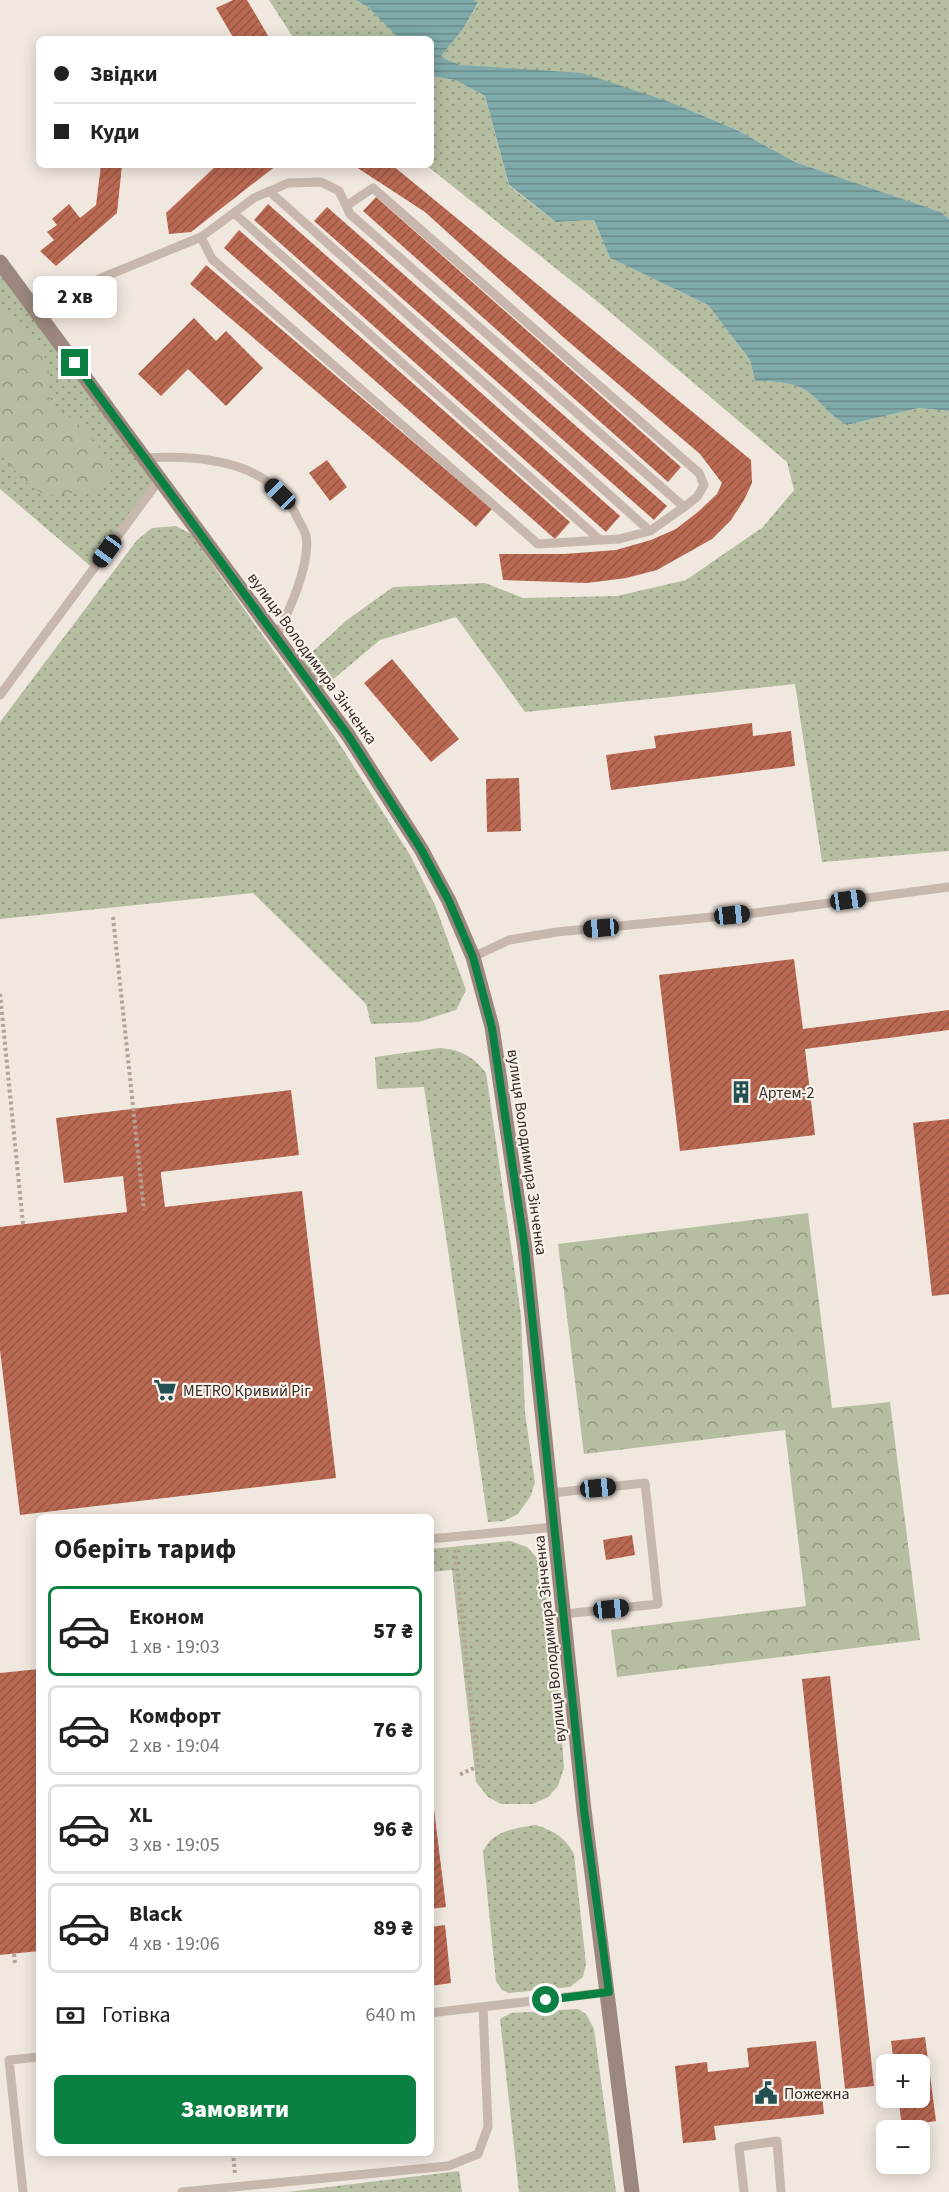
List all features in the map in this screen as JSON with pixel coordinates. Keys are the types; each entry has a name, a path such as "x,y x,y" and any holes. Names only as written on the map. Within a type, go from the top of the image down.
{"main road":[{"name":"вулиця Володимира Зінченка","path":"0,262 348,735 421,849 449,901 473,957 492,1028 525,1249 584,1810 609,1992 632,2192"}],"lane":[{"path":"33,306 201,237 254,198 269,191 288,183 321,182 339,191 350,214 684,507"},
{"path":"201,237 212,259 538,544 619,539 650,531 697,497 704,485 699,473 372,188 346,206"},
{"path":"269,191 650,531"},
{"path":"235,213 599,539"},
{"path":"146,458 182,456 242,467 268,483 291,506 306,536 305,546 299,582 276,638"},
{"path":"0,695 160,479"},
{"path":"473,957 509,940 547,934 754,913 949,887"},
{"path":"552,1493 645,1483 658,1604 565,1614"},
{"path":"434,1539 555,1527"},
{"path":"434,2013 609,1992"},
{"path":"182,2192 448,2166 478,2154 488,2127 483,2007"},
{"path":"23,2192 9,2060 36,2057"},
{"path":"744,2192 739,2147 777,2141 781,2192"}],"path":[{"path":"112,916 144,1210"},
{"path":"0,994 23,1224"},
{"path":"454,1537 478,1766 459,1775"},
{"path":"14,1954 15,1964"},
{"path":"232,2156 236,2187"}],"green space":[{"path":"269,0 356,0 368,7 396,36 292,36"},
{"path":"474,0 949,0 949,219 941,212 795,162 737,130 673,103 461,65 439,57 463,29 478,4"},
{"path":"434,76 455,80 485,96 509,186 556,222 594,220 610,258 708,305 750,360 755,381 777,382 799,387 811,394 831,414 847,425 919,408 949,411 949,851 822,862 795,684 525,712 456,617 380,640 318,692 298,665 347,620 393,587 485,583 523,598 617,596 686,580 763,527 794,490 787,462 598,302 430,168 434,168"},
{"path":"0,262 160,479 94,569 0,489"},
{"path":"0,311 22,326 39,346 48,369 50,382 48,395 53,403 78,424 101,450 112,474 96,490 47,496 30,486 0,455"},
{"path":"176,526 191,534 337,740 410,855 435,905 466,990 456,1010 419,1022 371,1024 366,1004 253,893 0,919 0,722 137,540 152,528"},
{"path":"440,1048 466,1055 486,1073 521,1315 525,1413 535,1483 530,1497 518,1514 504,1521 488,1522 424,1087 377,1089 375,1057"},
{"path":"808,1213 832,1408 890,1402 920,1640 617,1677 611,1630 806,1606 785,1430 584,1454 558,1244"},
{"path":"510,1541 527,1547 539,1560 544,1577 552,1641 556,1654 564,1768 558,1786 548,1797 533,1804 501,1804 488,1797 476,1782 452,1570 434,1572 434,1549"},
{"path":"536,1825 558,1835 574,1854 586,1964 583,1977 570,1987 509,1993 502,1990 496,1981 483,1852 492,1839 498,1835 512,1829"},
{"path":"578,2009 586,2014 594,2029 616,2192 519,2192 500,2019 511,2013"},
{"path":"459,2171 462,2192 288,2192"}],"water":[{"path":"356,0 474,0 478,3 463,29 440,57 461,65 582,73 673,103 737,130 795,162 941,212 949,219 949,411 919,408 847,425 831,414 811,394 799,387 777,382 755,381 750,360 708,305 610,258 594,220 556,222 509,185 485,96 455,80 434,76 434,36 396,36 368,7"}],"building":[{"path":"233,0 247,0 268,36 232,36 216,8"},
{"path":"101,168 122,168 117,213 56,266 40,251 54,240 47,232 57,225 52,219 69,204 80,218 96,205"},
{"path":"214,168 273,168 191,232 169,234 166,213"},
{"path":"358,168 396,168 751,460 752,483 744,500 731,520 712,539 657,570 626,578 587,583 503,580 499,554 565,554 616,550 651,540 676,529 699,511 717,494 722,483 700,454 562,336 425,212"},
{"path":"376,197 681,467 668,482 363,211"},
{"path":"268,204 620,516 606,532 254,220"},
{"path":"327,207 667,506 654,520 314,221"},
{"path":"239,230 570,522 555,539 224,248"},
{"path":"206,265 492,509 476,527 190,284"},
{"path":"194,318 216,341 226,331 263,368 226,406 188,369 161,396 138,374"},
{"path":"327,460 347,487 330,501 309,473"},
{"path":"392,659 459,739 431,762 364,683"},
{"path":"752,723 753,736 791,731 795,766 611,790 606,755 656,748 654,736"},
{"path":"519,778 521,831 487,832 486,779"},
{"name":"Артем-2","path":"794,959 803,1029 949,1010 949,1030 805,1049 815,1135 680,1151 659,975"},
{"name":"METRO Кривий Ріг","path":"291,1090 299,1155 161,1172 161,1175 165,1207 302,1191 336,1478 20,1515 0,1350 0,1227 127,1212 123,1176 64,1183 56,1118"},
{"path":"949,1119 949,1294 932,1296 913,1123"},
{"path":"632,1535 635,1555 606,1560 603,1540"},
{"path":"36,1669 36,1951 0,1955 0,1673"},
{"path":"830,1676 874,2086 845,2089 802,1679"},
{"path":"434,1810 446,1907 434,1908"},
{"path":"445,1925 451,1983 434,1985 434,1926"},
{"path":"925,2037 927,2054 893,2054 891,2041"},
{"name":"Пожежна","path":"816,2041 824,2114 714,2126 716,2140 683,2143 675,2066 707,2062 708,2072 749,2067 747,2048"},
{"path":"930,2075 936,2121 901,2120 900,2108 930,2108"}],"place":[{"name":"Артем-2","path":"741,1092"},
{"name":"METRO Кривий Ріг","path":"165,1390"},
{"name":"Пожежна","path":"766,2093"}],"route":[{"path":"75,363 348,735 421,849 449,901 473,957 492,1028 525,1249 573,1688 584,1810 609,1992 546,2000"}]}
